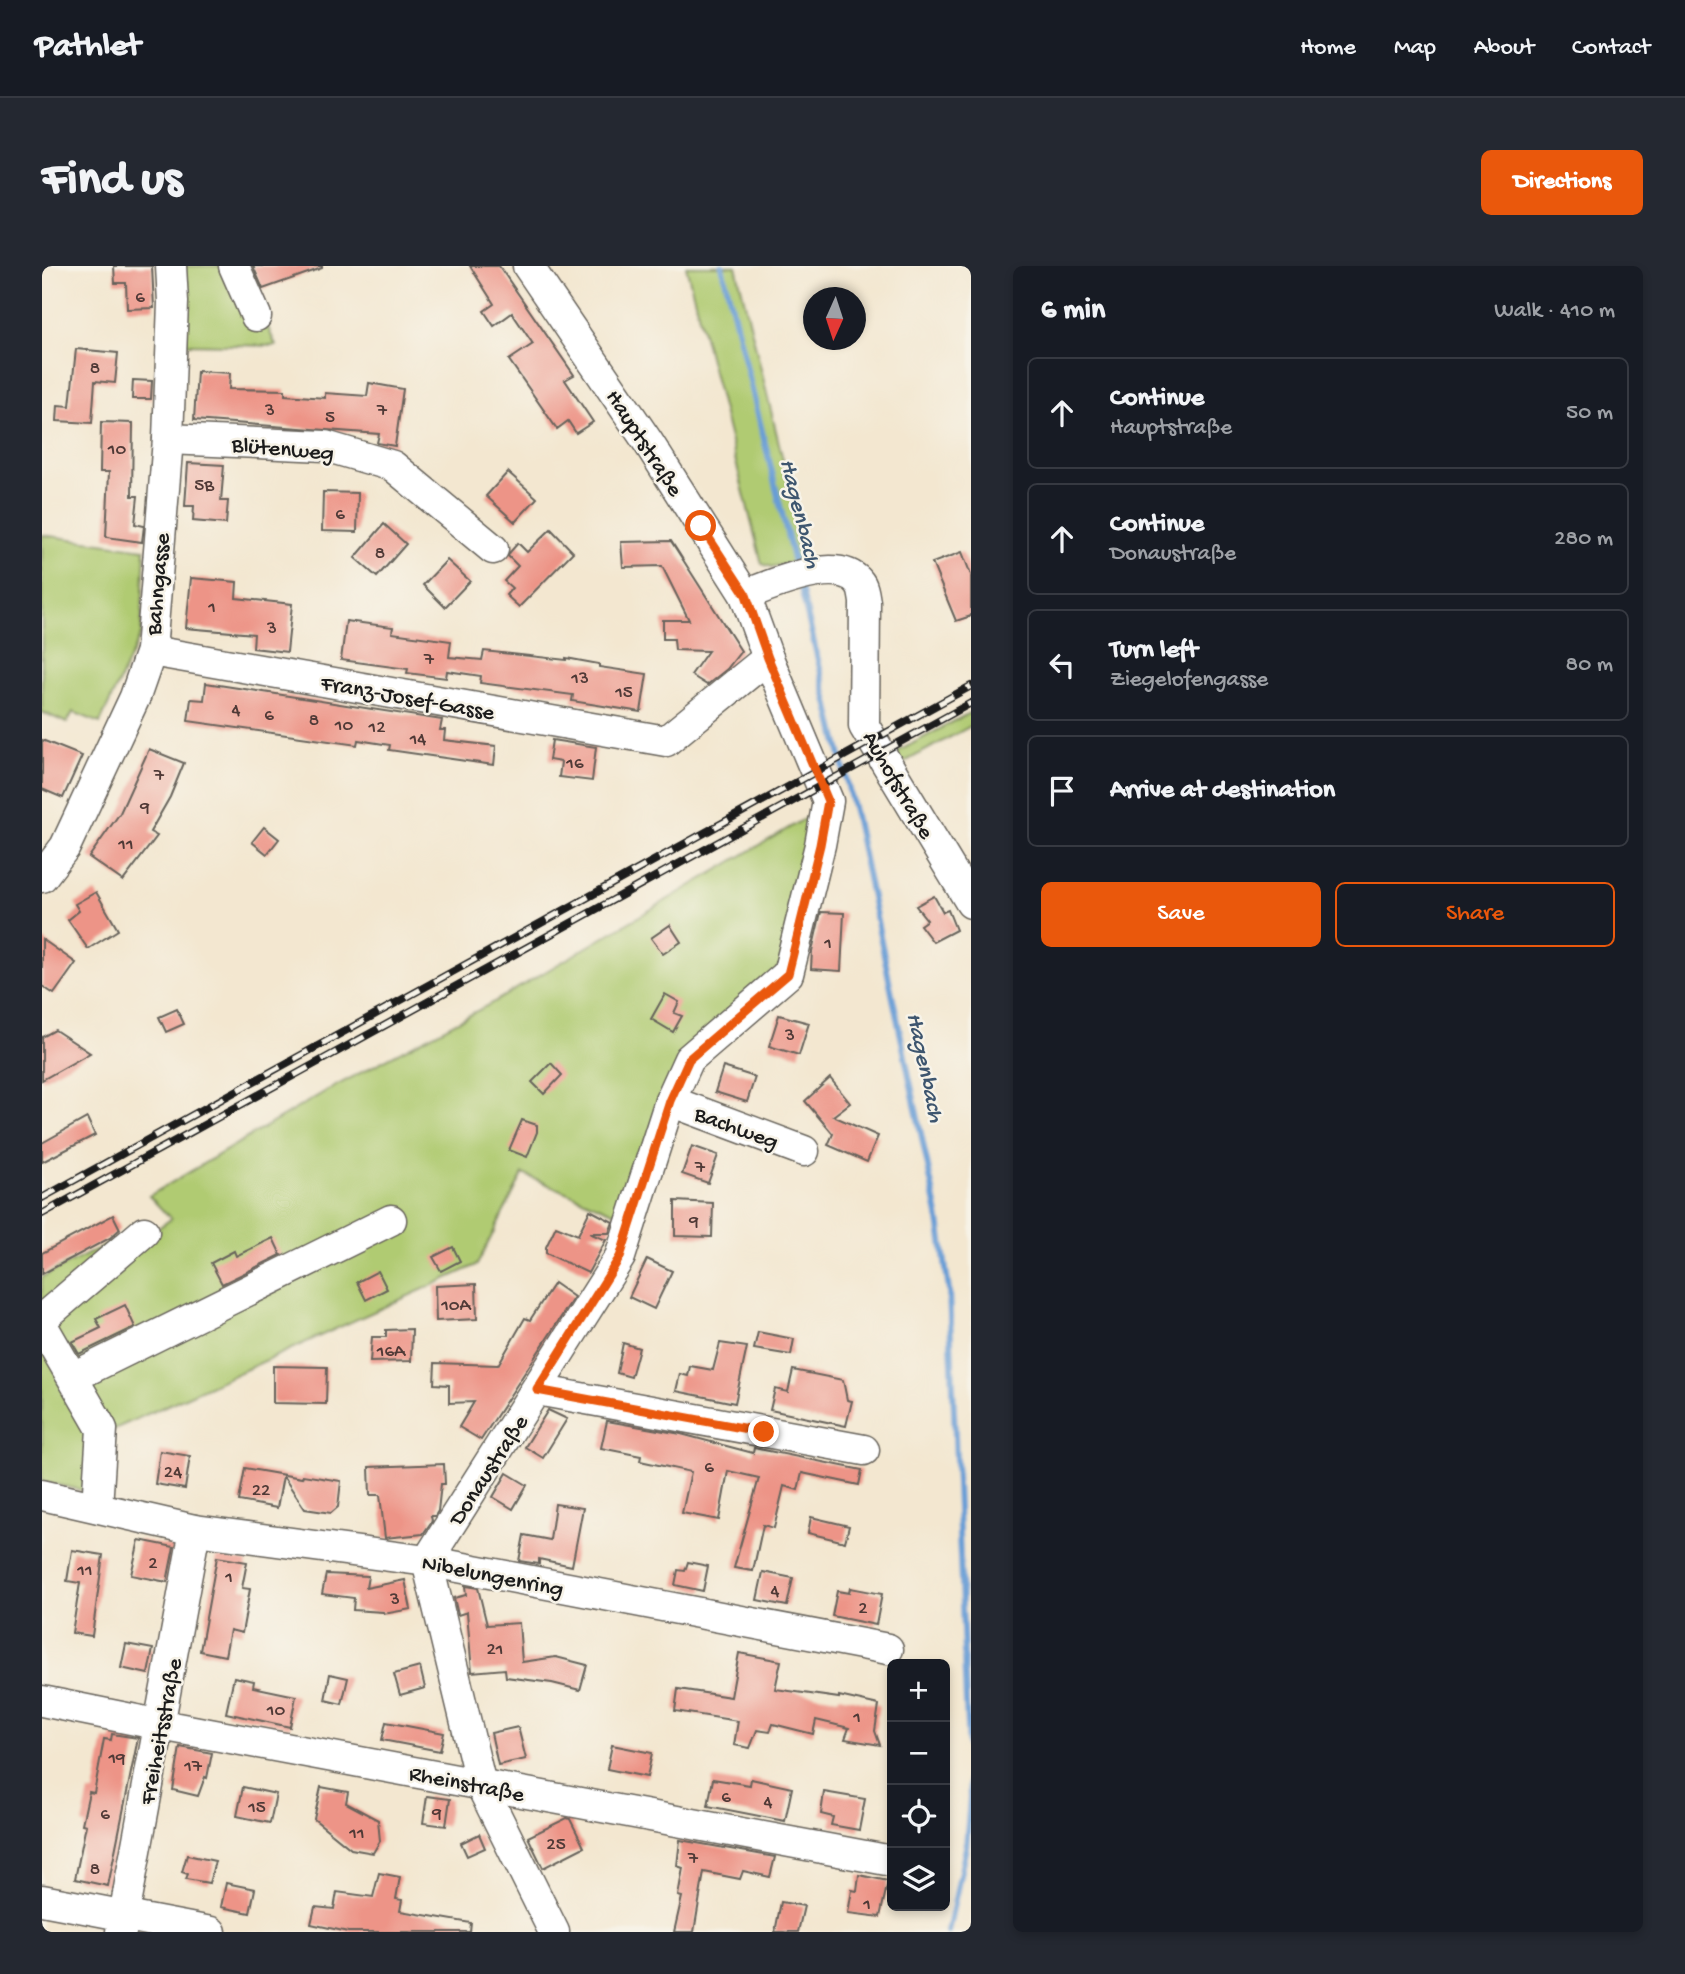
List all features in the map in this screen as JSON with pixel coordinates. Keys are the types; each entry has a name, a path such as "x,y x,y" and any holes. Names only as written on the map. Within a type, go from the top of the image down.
{"street":[{"name":"Bahngasse","path":"42,877 65,847 135,697 150,651 168,439 173,302 171,266"},
{"path":"234,266 256,316"},
{"name":"Hauptstraße","path":"528,266 648,442 746,595 768,658"},
{"name":"Blütenweg","path":"168,439 325,446 393,466 493,549"},
{"name":"Auhofstraße","path":"746,595 799,576 841,571 860,583 865,602 864,726 971,902"},
{"name":"Franz-Josef-Gasse","path":"150,651 666,741 768,658"},
{"name":"Donaustraße","path":"428,1561 620,1257 670,1101 689,1059 788,974 820,845 828,801 768,658"},
{"name":"Bachweg","path":"670,1101 804,1151"},
{"path":"73,1377 391,1220"},
{"path":"42,1319 144,1232"},
{"path":"42,1325 102,1429 97,1507"},
{"path":"537,1390 864,1450"},
{"name":"Nibelungenring","path":"42,1495 195,1530 428,1561 888,1649"},
{"name":"Freiheitsstraße","path":"122,1924 195,1530"},
{"path":"428,1561 481,1785 554,1932"},
{"name":"Rheinstraße","path":"42,1701 887,1860"},
{"path":"42,1900 122,1924 211,1932"}],"green space":[{"path":"182,266 241,266 276,346 186,344"},
{"path":"686,266 736,266 807,559 772,567 762,564"},
{"path":"42,535 145,549 141,634 100,723 73,712 67,723 42,712"},
{"path":"971,712 971,726 890,770 884,759"},
{"path":"821,809 788,974 689,1059 632,1220 523,1174 477,1265 101,1435 92,1492 42,1482 42,1277 128,1234 136,1243 171,1219 149,1196 326,1091 494,1002"}],"building":[{"path":"114,266 152,266 154,308 127,309 126,283 115,283"},
{"path":"253,266 322,266 322,268 263,289"},
{"path":"470,266 499,266 574,375 565,380 593,422 576,433 568,421 557,429 509,360 533,344 512,313 494,326 484,311 494,304"},
{"path":"76,349 118,353 115,383 95,381 92,423 57,421 58,405 70,406"},
{"path":"197,371 230,373 229,389 285,390 285,395 325,398 325,393 367,396 369,383 403,389 395,446 377,443 379,434 194,420"},
{"path":"133,380 152,381 151,399 132,399"},
{"path":"101,422 133,423 132,496 138,496 135,524 144,526 142,542 106,537 109,472 100,472"},
{"path":"188,463 224,465 221,501 228,501 226,524 193,521 194,506 185,506"},
{"path":"508,472 537,498 515,522 486,496"},
{"path":"323,492 358,493 357,532 322,531"},
{"path":"384,524 406,544 377,577 355,558"},
{"path":"551,529 573,552 519,607 506,595 512,588 504,581 518,566 508,556 518,543 527,552"},
{"path":"671,541 741,651 727,669 707,685 691,675 708,651 675,650 674,639 663,639 663,620 689,620 662,566 623,567 621,542"},
{"path":"962,552 971,575 971,616 956,621 932,563"},
{"path":"447,560 470,581 445,607 423,585"},
{"path":"191,578 237,582 236,598 292,604 287,652 253,648 254,634 186,628"},
{"path":"346,621 393,627 392,633 451,641 449,657 482,660 484,651 566,658 599,664 599,667 647,674 641,712 572,701 573,695 480,683 481,676 447,671 446,678 407,673 408,669 341,660"},
{"path":"206,683 442,720 440,730 445,730 444,740 496,746 494,765 389,750 390,745 358,740 357,745 188,721 191,699 204,700"},
{"path":"42,740 82,756 63,798 42,789"},
{"path":"552,740 596,747 592,781 559,777 561,762 549,760"},
{"path":"149,749 184,763 170,797 150,832 157,836 123,881 89,857 120,813"},
{"path":"264,827 279,839 267,854 252,842"},
{"path":"96,892 118,930 88,949 68,920 79,911 75,904"},
{"path":"934,896 943,912 948,910 956,930 933,942 920,925 927,920 916,906"},
{"path":"821,912 844,913 841,971 811,969 812,951"},
{"path":"670,925 681,942 663,954 651,938"},
{"path":"42,939 76,963 54,994 42,986"},
{"path":"665,994 679,1002 674,1013 682,1016 673,1032 651,1019"},
{"path":"177,1009 184,1024 166,1032 159,1017"},
{"path":"779,1015 809,1023 799,1055 769,1046"},
{"path":"55,1030 90,1053 42,1080 42,1037"},
{"path":"551,1063 562,1075 544,1094 532,1082"},
{"path":"723,1067 755,1077 747,1102 715,1092"},
{"path":"830,1078 850,1103 833,1116 878,1136 867,1162 828,1145 833,1134 805,1101"},
{"path":"87,1118 95,1135 42,1162 42,1143"},
{"path":"522,1120 537,1125 527,1157 509,1150"},
{"path":"692,1146 718,1155 708,1183 682,1174"},
{"path":"675,1201 713,1203 712,1237 675,1236"},
{"path":"590,1210 613,1222 609,1233 589,1233 606,1240 588,1273 546,1253 546,1247 556,1226 578,1235"},
{"path":"113,1215 120,1229 110,1238 42,1274 42,1253"},
{"path":"273,1238 281,1255 222,1284 211,1263 234,1251 236,1256"},
{"path":"453,1247 460,1261 441,1271 433,1257"},
{"path":"647,1259 672,1271 654,1309 629,1297"},
{"path":"378,1271 387,1289 366,1300 357,1282"},
{"path":"554,1283 574,1297 481,1440 459,1427 474,1402 449,1403 449,1385 434,1384 435,1363 498,1365 525,1318 530,1320"},
{"path":"476,1284 477,1319 436,1321 435,1286"},
{"path":"125,1305 135,1327 79,1354 72,1342 101,1328 96,1319"},
{"path":"412,1329 411,1361 370,1362 372,1337 386,1337 386,1330"},
{"path":"758,1332 794,1339 791,1355 754,1349"},
{"path":"623,1343 639,1348 631,1377 617,1373"},
{"path":"720,1343 747,1347 735,1403 676,1391 680,1374 688,1376 690,1366 713,1370"},
{"path":"273,1366 327,1367 326,1404 273,1403"},
{"path":"793,1370 843,1380 847,1400 852,1401 846,1426 770,1410 775,1389 788,1392"},
{"path":"548,1410 567,1419 543,1458 525,1447"},
{"path":"607,1421 681,1434 753,1453 754,1448 862,1470 859,1485 802,1473 798,1490 784,1486 774,1528 763,1525 753,1571 734,1568 759,1478 728,1471 719,1520 682,1513 691,1472 640,1461 641,1456 601,1448"},
{"path":"160,1451 190,1456 185,1489 155,1484"},
{"path":"444,1464 445,1484 441,1484 438,1511 435,1516 431,1516 432,1521 423,1534 385,1538 380,1495 370,1495 369,1467"},
{"path":"245,1468 302,1478 303,1475 341,1481 338,1507 331,1513 305,1509 283,1476 277,1508 239,1501"},
{"path":"507,1473 527,1485 513,1509 493,1497"},
{"path":"555,1504 583,1508 572,1566 539,1559 539,1564 519,1561 524,1535 550,1540"},
{"path":"811,1517 849,1526 845,1542 808,1533"},
{"path":"139,1540 174,1547 167,1582 131,1575"},
{"path":"72,1550 103,1555 92,1636 72,1633 80,1583 67,1581"},
{"path":"217,1557 247,1562 242,1588 250,1589 242,1633 230,1630 225,1656 200,1651"},
{"path":"688,1562 708,1566 703,1591 675,1585 678,1570 685,1571"},
{"path":"763,1572 793,1578 787,1606 757,1600"},
{"path":"326,1574 368,1576 366,1588 405,1580 411,1609 384,1614 353,1610 354,1598 322,1594"},
{"path":"465,1586 478,1588 487,1625 519,1623 522,1662 556,1657 587,1665 580,1690 506,1677 505,1669 472,1672 467,1612 458,1615 454,1598 466,1595"},
{"path":"850,1588 882,1594 876,1625 832,1616 837,1591 849,1593"},
{"path":"126,1644 153,1649 148,1674 121,1668"},
{"path":"739,1653 781,1661 775,1689 839,1696 879,1705 875,1731 880,1745 845,1739 849,1728 816,1720 813,1734 773,1724 770,1732 757,1730 750,1748 734,1745 738,1721 675,1711 678,1689 731,1697"},
{"path":"420,1667 425,1688 400,1695 394,1674"},
{"path":"330,1674 348,1678 342,1704 325,1700"},
{"path":"234,1677 254,1681 253,1687 296,1696 290,1727 226,1713"},
{"path":"386,1722 444,1733 440,1751 382,1740"},
{"path":"518,1727 526,1759 498,1765 491,1733"},
{"path":"112,1734 138,1738 108,1886 75,1879 86,1825 82,1824 89,1792 94,1793 104,1739 111,1740"},
{"path":"612,1745 652,1753 647,1777 607,1769"},
{"path":"180,1747 212,1753 207,1778 205,1777 198,1796 173,1790"},
{"path":"713,1779 750,1785 751,1779 792,1788 785,1821 708,1806"},
{"path":"243,1787 276,1794 270,1823 237,1816"},
{"path":"321,1787 348,1792 346,1803 378,1820 380,1841 373,1853 351,1849 314,1819"},
{"path":"824,1792 865,1799 859,1830 831,1825 833,1817 821,1814"},
{"path":"427,1796 450,1799 446,1826 423,1823"},
{"path":"567,1818 584,1847 543,1868 528,1837"},
{"path":"479,1834 485,1848 467,1856 461,1843"},
{"path":"680,1840 775,1857 770,1877 743,1871 740,1879 704,1872 694,1932 674,1932 682,1897 678,1896 683,1868 677,1866"},
{"path":"187,1855 215,1861 209,1883 186,1879 188,1874 182,1872"},
{"path":"379,1873 400,1877 396,1899 402,1900 400,1911 471,1923 470,1932 348,1932 311,1924 315,1907 334,1909 337,1892 373,1897"},
{"path":"859,1875 887,1881 880,1917 848,1913 852,1890 857,1891"},
{"path":"226,1883 255,1889 250,1913 221,1907"},
{"path":"781,1902 804,1906 798,1932 775,1932"}],"waterway":[{"name":"Hagenbach","path":"722,266 795,567"},
{"name":"Hagenbach","path":"800,584 856,820 939,1220 949,1291 970,1798 966,1847 948,1932"}],"railway":[{"path":"42,1198 971,686"},
{"path":"42,1214 971,703"}],"route":[{"path":"701,526 746,595 768,658 828,801 820,845 788,974 689,1059 670,1101 620,1257 537,1390 764,1432"}]}
